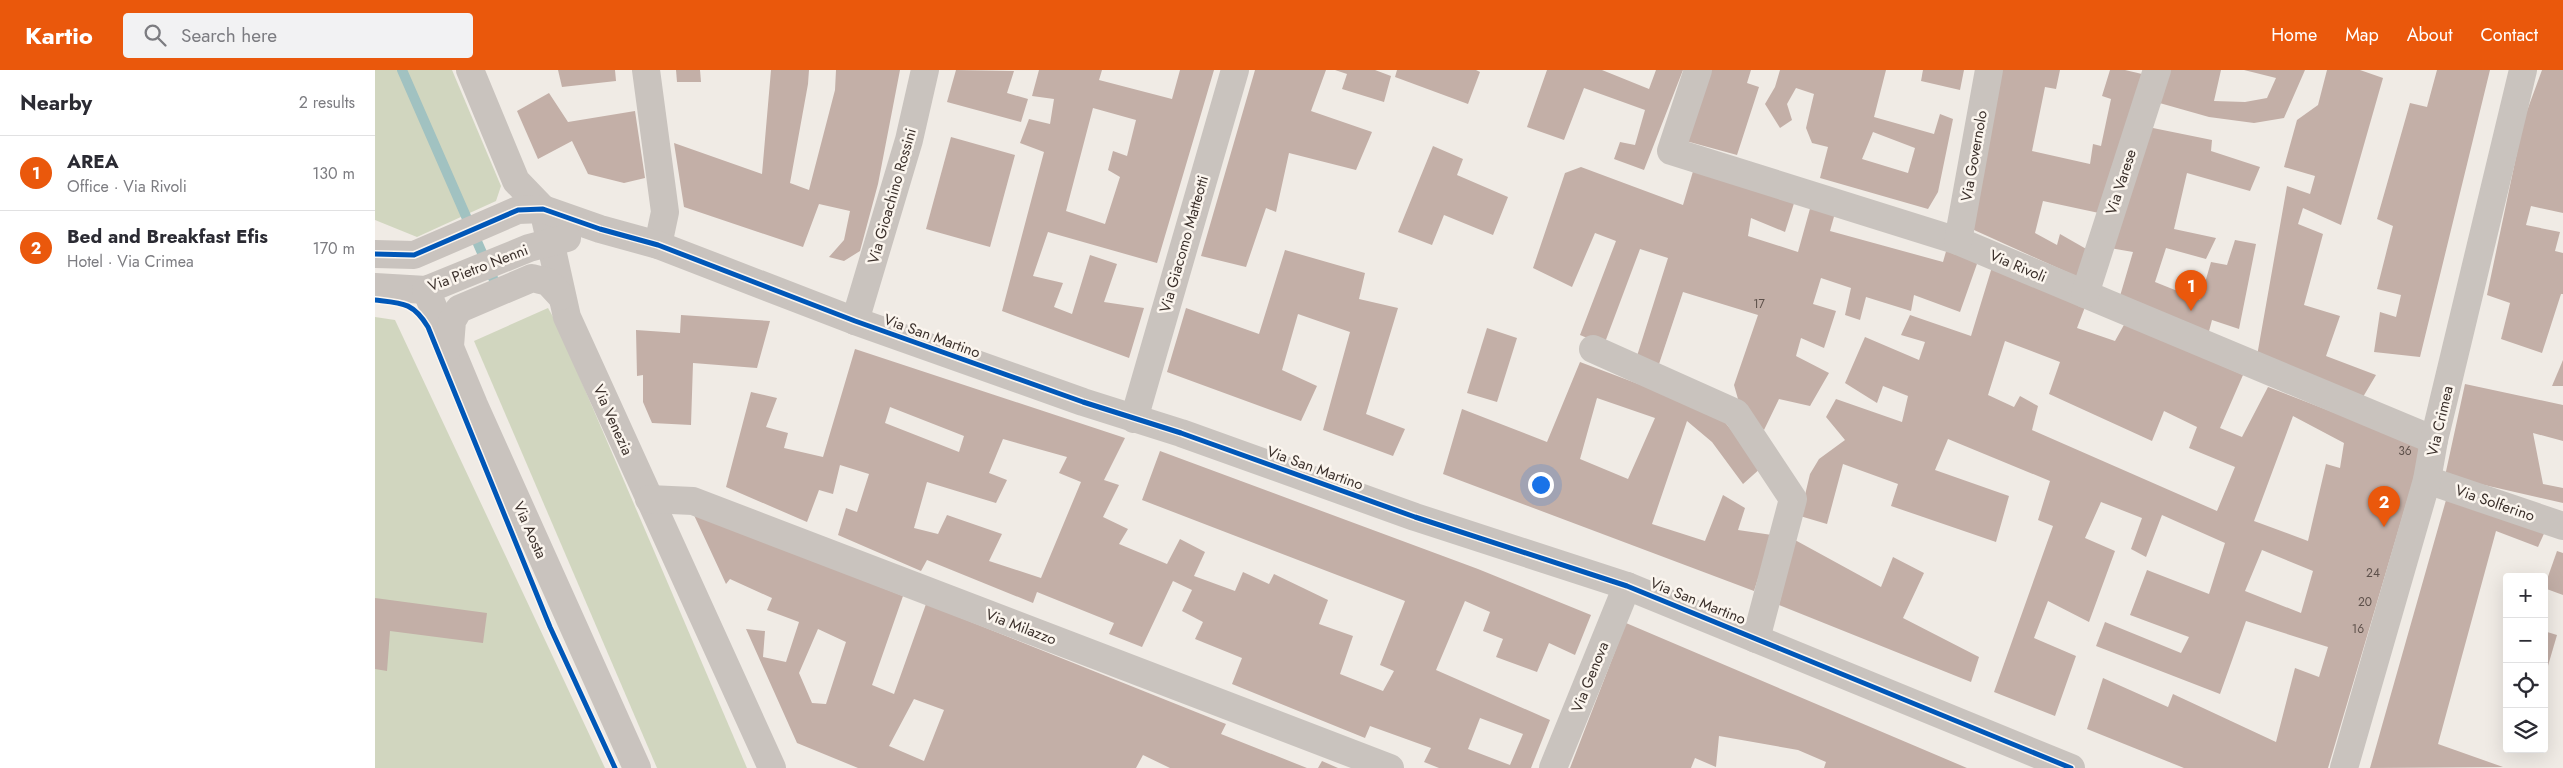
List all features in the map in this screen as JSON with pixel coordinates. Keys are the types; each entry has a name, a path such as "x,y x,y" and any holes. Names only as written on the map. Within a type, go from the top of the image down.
{"street":[{"path":"375,254 414,255 531,210 516,181 470,70"},
{"path":"646,70 665,212 658,245"},
{"name":"Via Gioachino Rossini","path":"855,321 909,140 925,70"},
{"name":"Via Giacomo Matteotti","path":"1134,419 1235,70"},
{"name":"Via Rivoli","path":"1698,70 1671,151 1959,241 2434,440"},
{"name":"Via Governolo","path":"1959,241 1989,70"},
{"name":"Via Varese","path":"2085,294 2157,70"},
{"name":"Via Crimea","path":"2344,768 2427,480 2434,440 2523,70"},
{"name":"Via San Martino","path":"531,210 658,245 855,321 1415,517 1627,586 2071,768"},
{"name":"Via Venezia","path":"531,210 540,245 561,296 567,317 772,768"},
{"name":"Via Pietro Nenni","path":"375,287 430,289 540,245 600,229"},
{"path":"450,346 452,321 459,309 532,278 547,282 561,296"},
{"name":"Via Aosta","path":"430,289 450,346 474,405 637,768"},
{"path":"1593,349 1736,413 1793,499 1756,639"},
{"name":"Via Solferino","path":"2427,480 2563,526"},
{"name":"Via Milazzo","path":"649,499 693,501 1390,768"},
{"name":"Via Genova","path":"1553,768 1627,586"}],"green space":[{"path":"375,70 452,70 501,186 496,201 417,237 375,220"},
{"path":"548,308 556,322 747,768 657,768 474,341"},
{"path":"375,317 395,320 605,768 375,768"}],"building":[{"path":"558,70 615,70 616,81 562,87"},
{"path":"676,70 700,70 701,82 677,82"},
{"path":"771,70 809,70 790,183 809,190 835,90 836,70 900,70 878,184 860,251 844,261 829,257 844,240 850,211 819,204 803,247 684,207 674,143 762,174"},
{"path":"956,70 1014,71 1007,93 1028,99 1021,122 947,102"},
{"path":"1039,70 1102,70 1099,80 1172,99 1180,70 1214,70 1157,263 1048,232 1033,276 1063,283 1054,307 1072,314 1090,255 1117,264 1104,302 1144,308 1129,358 1002,311 1044,152 1020,143 1029,119 1050,124 1054,99 1032,96","holes":["1093,108 1136,120 1127,156 1113,151 1108,170 1120,177 1105,224 1066,211"]},
{"path":"1255,70 1326,70 1311,111 1372,132 1356,170 1289,153 1276,212 1266,208 1246,267 1201,256"},
{"path":"1335,70 1375,70 1391,76 1384,102 1342,89 1347,74"},
{"path":"1397,70 1476,70 1480,72 1468,104 1395,77"},
{"path":"1547,70 1602,70 1649,89 1656,70 1683,70 1644,170 1614,159 1620,142 1635,145 1645,110 1584,88 1564,140 1527,127"},
{"path":"1711,70 1751,70 1747,83 1759,87 1737,155 1686,141"},
{"path":"1780,70 1886,70 1874,117 1934,134 1940,114 1953,119 1938,192 1928,209 1820,178 1828,147 1812,143 1806,128 1814,94 1796,88 1787,104 1792,120 1780,128 1765,104 1775,87","holes":["1873,132 1915,148 1908,173 1862,159"]},
{"path":"1923,70 1964,70 1960,90 1921,81"},
{"path":"1993,70 2060,70 2056,89 2045,87 2032,151 2090,164 2093,144 2101,146 2111,99 2102,96 2110,70 2125,70 2142,74 2099,213 2043,201 2035,233 2057,245 2060,234 2088,250 2080,278 1963,225"},
{"path":"2167,70 2221,70 2214,101 2245,102 2267,98 2276,78 2244,70 2305,70 2284,118 2254,123 2209,117 2156,102"},
{"path":"2327,70 2360,70 2383,78 2341,225 2303,208 2298,224 2323,234 2304,305 2340,316 2326,356 2376,375 2363,397 2257,356 2287,186 2310,194 2315,176 2284,167 2297,120 2318,105"},
{"path":"2437,70 2490,70 2420,357 2374,352 2380,312 2396,317 2401,295 2377,289 2393,226 2377,219 2410,103 2427,107"},
{"path":"2542,70 2563,70 2563,213 2531,206 2526,225 2560,232 2555,251 2563,253 2563,294 2561,294 2542,353 2501,339 2510,303 2487,295 2524,119"},
{"path":"549,93 568,122 635,111 645,178 624,183 588,174 572,141 538,159 517,111"},
{"path":"2148,127 2212,140 2211,151 2260,167 2250,191 2187,173 2174,229 2216,238 2206,259 2166,248 2155,282 2200,300 2211,262 2227,265 2235,240 2256,244 2239,329 2212,320 2208,335 2120,296 2133,252 2110,248"},
{"path":"951,137 1015,155 990,247 926,229"},
{"path":"1433,146 1463,159 1457,175 1508,197 1493,235 1444,215 1432,245 1398,232"},
{"path":"1581,167 1683,205 1694,168 1795,200 1785,232 1751,218 1748,236 1798,252 1811,205 1835,213 1830,231 1943,262 1947,248 1978,261 1960,312 1914,295 1911,311 1866,297 1860,320 1845,315 1851,288 1821,278 1813,304 1836,311 1824,348 1801,338 1796,356 1829,373 1810,406 1779,399 1764,430 1740,406 1734,385 1758,315 1683,292 1659,364 1637,356 1668,258 1640,249 1604,345 1580,335 1616,241 1595,233 1572,287 1533,268 1565,173"},
{"path":"1285,250 1365,273 1359,299 1398,308 1366,414 1405,429 1393,456 1323,430 1350,332 1298,314 1282,370 1317,386 1301,421 1167,372 1186,308 1259,334"},
{"path":"1992,267 2085,307 2077,328 2115,341 2125,323 2243,375 2220,428 2242,437 2268,387 2423,447 2328,768 2184,768 2087,729 2103,678 2168,707 2173,694 2276,742 2295,668 2319,677 2328,647 2246,621 2220,694 2096,646 2105,622 2181,653 2189,637 2130,615 2147,570 2209,594 2225,543 2162,515 2146,557 2131,549 2142,518 2101,502 2085,538 2115,551 2089,622 2048,601 2034,638 2076,656 2055,716 1994,692 2053,526 2038,520 2050,481 1948,439 1935,470 2009,496 1996,542 1891,506 1898,484 1843,464 1827,524 1800,516 1810,474 1819,459 1845,440 1826,417 1836,399 1902,422 1908,396 1883,386 1877,403 1845,383 1865,337 1919,360 1925,342 1901,335 1910,315 1971,336","holes":["2005,341 2060,362 2049,394 2152,441 2164,411 2197,427 2189,448 2235,467 2217,511 2032,430 2038,406 2020,396 2014,407 1988,395","2293,416 2344,443 2340,468 2326,464 2308,541 2254,521","2262,550 2313,571 2301,613 2245,591"]},
{"path":"681,315 770,321 757,368 693,363 691,425 652,423 643,402 643,375 637,376 636,330 680,333"},
{"path":"1487,328 1517,338 1497,402 1467,393"},
{"path":"855,349 1125,438 1104,480 1119,485 1103,517 1128,529 1119,544 1167,564 1180,539 1205,552 1194,576 1235,591 1243,572 1269,584 1274,574 1328,600 1319,624 1353,636 1340,674 1383,691 1394,671 1380,665 1405,601 1142,500 1160,451 1478,569 1591,615 1575,655 1549,643 1537,672 1496,657 1503,639 1483,631 1490,612 1465,601 1436,670 1550,720 1531,768 1439,768 1424,762 1431,748 1370,726 1365,738 1232,684 1242,658 1195,639 1203,622 1182,611 1192,590 1173,581 1142,647 1109,634 1114,623 1037,592 1033,603 927,560 921,571 838,535 846,508 857,512 869,474 840,465 833,494 819,490 807,522 726,487 751,392 777,398 766,427 788,433 784,448 823,457","holes":["890,407 964,436 959,452 885,423","1003,439 1067,457 1059,473 1081,482 1041,578 989,561 1002,534 947,515 938,534 914,528 927,482 996,503 1007,480 989,473","1480,718 1523,734 1510,765 1468,749"]},
{"path":"2563,360 2563,386 2552,386"},
{"path":"1580,362 1718,414 1762,467 1743,484 1712,442 1687,421 1652,524 1705,541 1723,495 1745,508 1738,530 1772,535 1754,591 1443,474 1462,409 1547,442","holes":["1597,398 1655,418 1628,479 1580,459"]},
{"path":"2465,384 2563,405 2563,441 2533,433 2543,484 2563,488 2563,503 2445,476"},
{"path":"2448,493 2547,527 2538,547 2496,531 2438,744 2503,767 2370,768"},
{"path":"693,513 903,596 872,685 894,694 926,604 1226,724 1221,734 1307,768 1170,768 1143,755 1136,768 858,768 797,743 746,629 765,631 763,657 786,662 799,622 767,610 772,598 730,579 726,584","holes":["818,629 846,642 826,704 812,703 799,673","914,699 944,710 924,761 889,746"]},
{"path":"1795,540 1881,587 1893,557 1924,573 1903,618 1979,657 1971,682 1779,605"},
{"path":"2557,551 2563,553 2563,595 2548,589 2548,577"},
{"path":"375,598 487,613 483,643 390,631 387,671 375,669"},
{"path":"1626,623 1967,768 1824,768 1826,762 1798,750 1719,736 1716,767 1695,758 1691,768 1570,768"},
{"path":"2548,632 2557,635 2548,666"},
{"path":"1322,761 1338,768 1318,768"}],"waterway":[{"path":"402,70 493,278"}],"cycle path":[{"path":"375,254 414,255 518,210 543,209 600,229 658,245 855,321 1083,402 1181,433 1415,517 1627,586 2071,768"},
{"path":"375,300 400,303 412,308 428,327 550,627 615,768"}],"place":[{"name":"AREA","path":"2191,311"},
{"name":"Bed and Breakfast Efis","path":"2384,527"}]}
